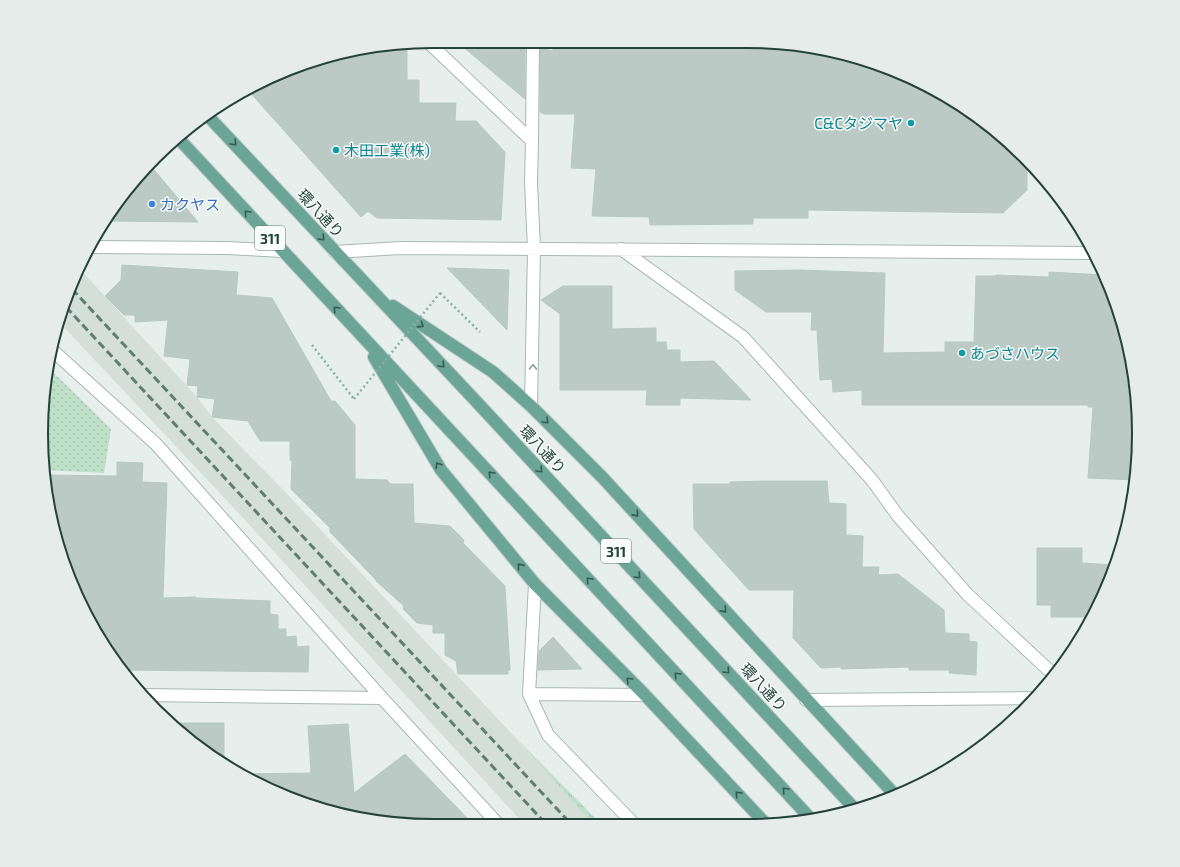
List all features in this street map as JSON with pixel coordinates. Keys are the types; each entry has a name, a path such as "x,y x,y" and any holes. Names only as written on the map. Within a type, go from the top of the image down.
{"main road":[{"name":"環八通り","path":"211,119 473,398 851,805"},
{"name":"311","path":"182,142 808,814"},
{"path":"377,296 494,372 531,406 602,477 891,791"},
{"path":"362,337 441,470 536,584 645,695 761,818"}],"street":[{"path":"434,48 532,141"},
{"path":"531,406 534,250 531,182 533,48"},
{"path":"97,247 227,248 282,251"},
{"path":"335,252 400,248 1087,253"},
{"path":"621,249 742,337 872,480 898,516 967,594 1050,671"},
{"path":"56,354 156,444 382,698 494,819"},
{"path":"536,584 529,694 548,735 629,819"},
{"path":"529,694 645,695"},
{"path":"151,695 382,698"},
{"path":"806,700 1026,698"}],"path":[{"path":"312,345 354,399 440,293 480,332"}],"shaded area":[{"path":"83,273 197,397 212,417 290,497 513,735 589,819 519,819 231,505 63,326 77,286"}],"green space":[{"path":"53,372 111,429 104,473 50,470 48,434"},
{"path":"513,735 596,819 589,819"}],"building":[{"path":"464,48 525,48 525,99"},
{"path":"540,48 553,51 553,48 772,49 822,55 870,68 917,88 961,113 981,128 1001,144 1027,169 1027,190 1003,213 808,210 808,218 753,218 753,224 650,225 649,217 592,216 596,169 571,168 575,114 544,114 540,112"},
{"path":"407,49 407,80 419,80 419,103 456,103 455,121 476,121 505,152 501,220 377,218 368,211 361,217 252,94 286,77 334,61 358,55"},
{"path":"153,169 198,222 112,221"},
{"path":"122,265 238,272 236,295 272,298 331,401 335,401 355,425 355,479 387,480 390,484 413,484 414,523 450,526 464,540 463,543 505,586 510,670 508,670 508,674 458,674 456,661 445,655 445,633 433,633 433,625 417,623 403,609 404,606 376,581 330,532 330,528 291,489 292,460 290,460 290,441 260,441 248,421 212,417 215,399 197,397 198,386 187,385 190,359 164,356 168,320 135,322 135,315 124,315 105,296 121,280"},
{"path":"447,268 509,270 507,330"},
{"path":"799,270 885,273 883,353 945,352 945,342 974,342 976,276 996,275 1049,277 1049,272 1098,275 1112,310 1119,334 1129,383 1132,434 1129,480 1088,478 1093,407 1088,407 1088,405 862,405 862,390 833,392 832,379 820,380 817,330 811,330 812,312 766,312 735,290 735,271"},
{"path":"563,286 612,286 612,329 656,328 656,342 666,342 667,350 680,350 680,362 714,361 751,400 680,398 680,405 646,405 647,390 560,390 560,314 541,300"},
{"path":"117,462 143,463 142,482 167,483 163,598 196,597 270,601 270,614 278,615 278,629 286,629 286,637 296,636 297,647 309,646 308,672 130,670 113,648 77,581 61,533 55,509 50,475 117,476"},
{"path":"827,481 829,503 846,504 846,535 863,536 862,567 879,567 878,575 898,574 944,610 945,633 969,634 969,641 977,642 976,675 949,673 950,670 909,670 909,667 841,669 841,667 821,668 793,638 794,590 749,590 694,529 693,484 730,484 730,482"},
{"path":"1037,548 1082,548 1082,563 1109,565 1103,581 1085,617 1051,617 1051,605 1037,605"},
{"path":"553,637 582,669 538,670 539,651"},
{"path":"179,723 224,723 224,757"},
{"path":"348,724 354,793 405,754 468,819 408,818 358,812 310,799 286,790 254,774 311,773 308,726"}],"railway":[{"path":"75,292 566,819"},
{"path":"68,309 541,819"}],"place":[{"name":"C&Cタジマヤ","path":"911,123"},
{"name":"木田工業(株)","path":"336,150"},
{"name":"カクヤス","path":"152,204"},
{"name":"あづさハウス","path":"962,353"}]}
